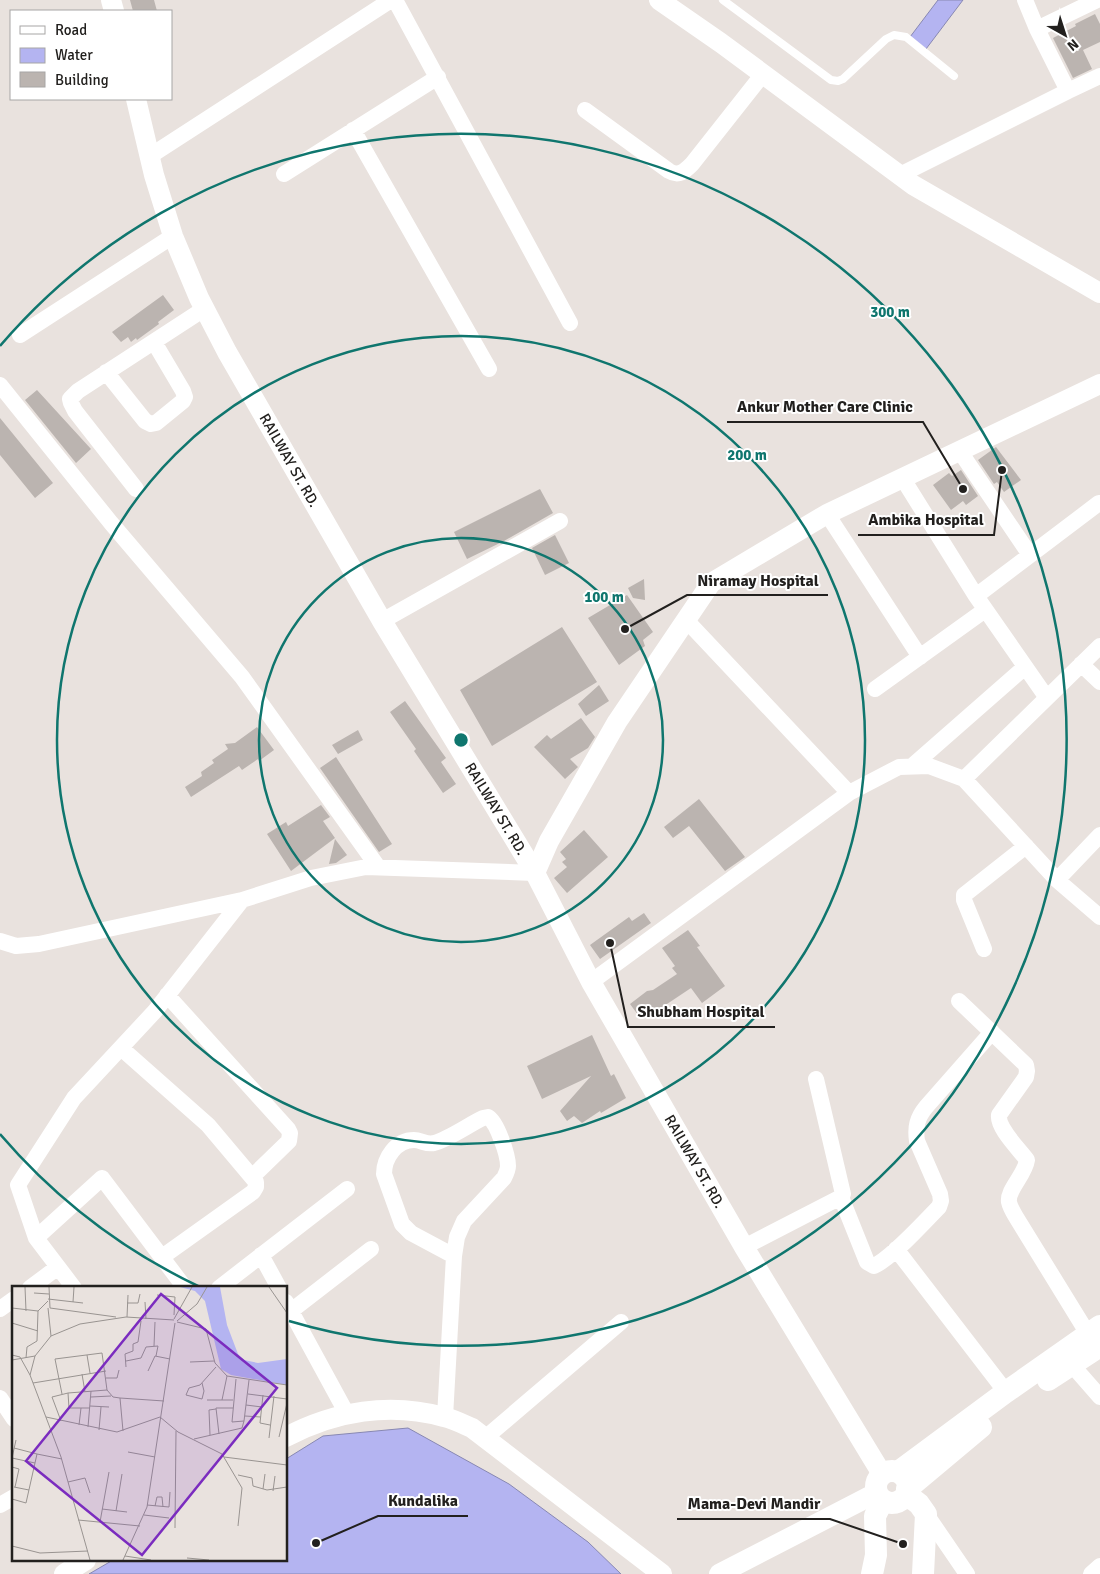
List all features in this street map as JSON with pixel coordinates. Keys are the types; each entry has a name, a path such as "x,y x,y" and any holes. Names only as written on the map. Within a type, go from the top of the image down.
{"main road":[{"path":"900,1493 926,1475 997,1414 1072,1365 1096,1335"},
{"path":"872,1574 876,1555 875,1516 1006,1392 1096,1335"},
{"path":"900,1493 922,1574"}],"street":[{"path":"150,156 391,0"},
{"path":"395,0 570,323"},
{"path":"659,0 913,185 1100,293"},
{"path":"1025,0 1037,29 1068,91"},
{"path":"1037,29 1097,0"},
{"path":"586,110 669,171 680,173 692,164 763,74"},
{"path":"900,175 1100,76"},
{"path":"284,174 438,77"},
{"name":"RAILWAY ST. RD.","path":"136,100 150,156 174,236 204,309 232,361 382,621 536,872 591,982 744,1246 900,1493"},
{"path":"353,130 489,369"},
{"path":"20,335 174,236"},
{"path":"136,489 71,403 70,399 74,394 106,372 204,309"},
{"path":"106,372 145,421 150,424 156,423 182,401 185,396 154,342"},
{"path":"0,385 111,523 242,677 378,867"},
{"path":"0,941 16,946 39,944 242,900 311,878 366,867 536,872 549,841 617,722 711,583 827,514 959,450 1096,391"},
{"path":"959,450 1030,555"},
{"path":"902,479 985,610 1047,698"},
{"path":"976,596 1100,504"},
{"path":"827,514 920,657"},
{"path":"382,621 560,521"},
{"path":"875,689 985,610"},
{"path":"686,620 849,793"},
{"path":"964,779 1100,646"},
{"path":"1081,664 1100,682"},
{"path":"911,767 1025,667"},
{"path":"591,982 849,793 899,767 928,766 964,779 1057,880 1100,917"},
{"path":"1057,880 1100,835"},
{"path":"984,949 964,900 964,895 1026,846"},
{"path":"72,1286 36,1238 18,1185 74,1098 156,1011 242,900"},
{"path":"167,995 290,1133 289,1141 253,1176"},
{"path":"959,1000 1022,1060 1027,1071 1026,1076 998,1120 1027,1160 1024,1172 1010,1192 1008,1200 1016,1217 1096,1335"},
{"path":"841,1197 871,1266 879,1264 939,1207 941,1201 940,1194 917,1141 916,1132 920,1115 992,1032"},
{"path":"121,1048 208,1125 253,1176 256,1187 253,1192 162,1257"},
{"path":"744,1246 841,1197 844,1191 816,1079"},
{"path":"445,1417 454,1256 460,1228 464,1221 504,1178 507,1170 508,1163 496,1124 488,1117 434,1143 417,1140 406,1141 390,1153 384,1167 384,1174 402,1224 411,1233 454,1256"},
{"path":"36,1238 102,1178 184,1286"},
{"path":"222,1286 347,1188"},
{"path":"347,1414 289,1307 371,1248"},
{"path":"896,1249 1006,1392"},
{"path":"261,1255 278,1286"},
{"path":"33,1286 58,1267"},
{"path":"0,1309 12,1300"},
{"path":"485,1438 621,1322"},
{"path":"1072,1365 1100,1397"},
{"path":"5,1398 12,1414"},
{"path":"288,1436 311,1425 347,1414 398,1409 445,1417 472,1428 662,1574"},
{"path":"718,1574 900,1493 967,1574"},
{"path":"0,1505 12,1498"},
{"path":"64,1574 83,1562"},
{"path":"1091,1574 1100,1566"}],"lane":[{"path":"723,0 831,80 838,81 843,79 886,38 894,35 906,37 954,76"}],"water":[{"path":"938,0 963,0 926,49 910,37"},
{"path":"408,1428 509,1484 588,1542 621,1574 89,1574 110,1562 288,1562 288,1458 323,1436"}],"building":[{"path":"130,0 154,0 157,10 133,10"},
{"path":"1095,14 1100,24 1100,42 1083,50 1092,69 1073,78 1053,38"},
{"path":"163,295 174,310 137,340 136,338 131,342 128,337 121,342 112,332"},
{"path":"37,390 91,449 76,463 25,400"},
{"path":"0,418 53,483 35,498 0,455"},
{"path":"996,447 1021,480 1004,492 997,482 994,484 978,460"},
{"path":"961,470 978,496 966,505 963,501 951,510 933,485 949,473 952,476"},
{"path":"540,489 553,513 504,541 467,559 454,532"},
{"path":"555,535 569,563 545,575 532,548"},
{"path":"644,579 645,600 633,598 628,588"},
{"path":"627,595 653,632 643,640 645,646 619,665 588,618"},
{"path":"562,627 597,682 492,746 460,690"},
{"path":"599,685 609,701 586,716 578,704"},
{"path":"405,701 446,758 441,762 456,784 443,793 390,712"},
{"path":"581,718 595,737 588,748 570,759 578,767 565,779 534,747 547,735 551,739"},
{"path":"257,727 274,750 242,770 239,766 191,797 185,787 202,776 201,772 214,763 212,760 228,749 225,744 235,743"},
{"path":"358,730 363,740 338,754 332,745"},
{"path":"336,757 392,844 379,852 320,768"},
{"path":"699,799 745,857 725,871 689,826 673,838 664,827"},
{"path":"321,805 330,817 323,821 335,838 291,871 267,834 286,822 288,826"},
{"path":"584,830 608,857 567,893 554,878 567,867 562,862 566,859 560,852"},
{"path":"335,839 347,855 336,863 329,864"},
{"path":"644,913 651,923 600,959 590,945 629,917 632,921"},
{"path":"688,930 700,946 697,947 725,986 702,1003 691,988 641,1019 630,1004 647,991 653,990 677,974 672,968 675,966 662,948"},
{"path":"592,1035 611,1076 614,1074 626,1098 601,1113 600,1111 582,1123 574,1116 567,1121 560,1111 591,1076 542,1099 527,1066"}],"place":[{"name":"Ambika Hospital","path":"1002,470"},
{"name":"Ankur Mother Care Clinic","path":"963,489"},
{"name":"Niramay Hospital","path":"625,629"},
{"name":"Shubham Hospital","path":"610,943"},
{"name":"Kundalika","path":"316,1543"},
{"name":"Mama-Devi Mandir","path":"903,1544"}]}
